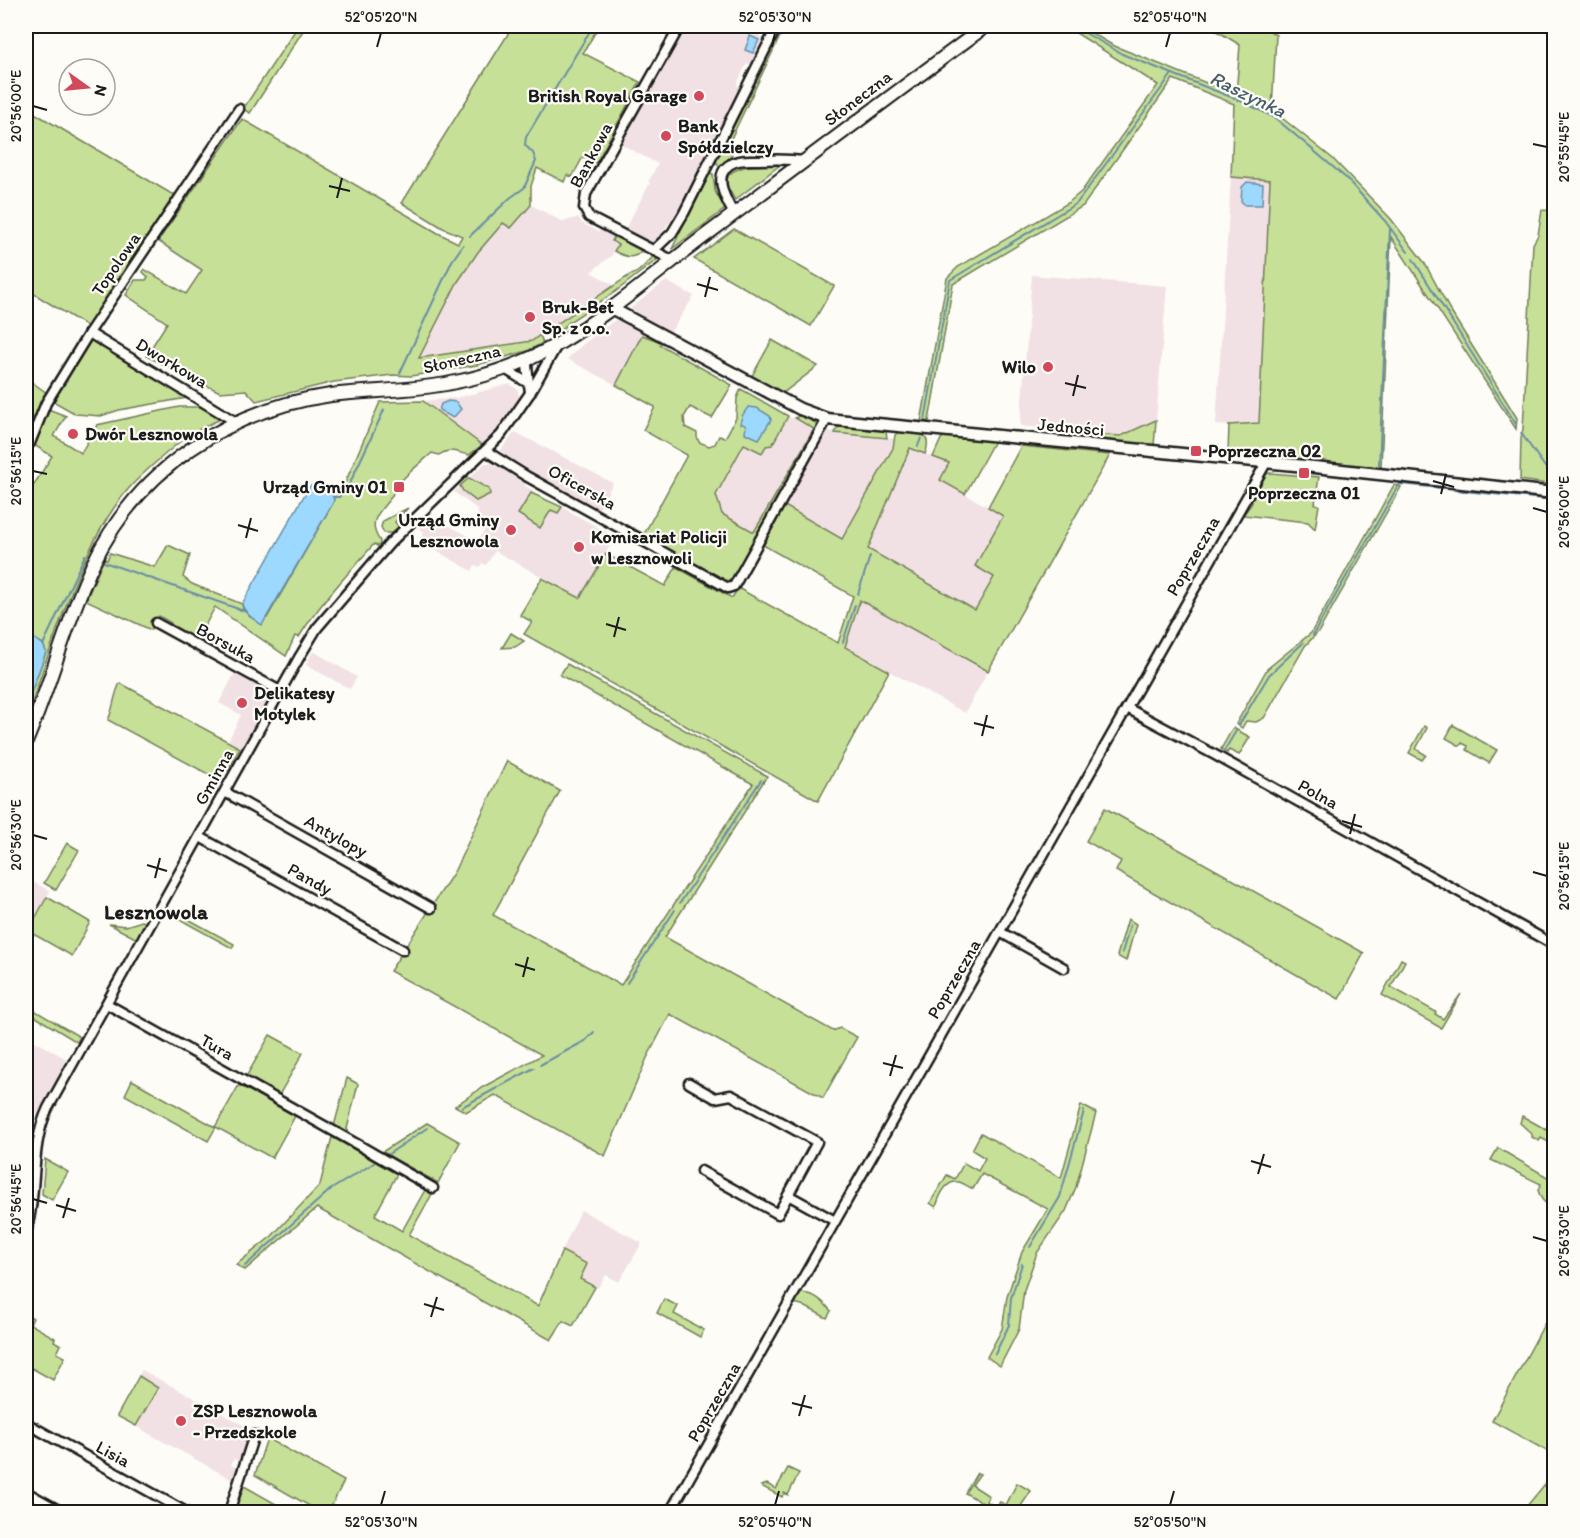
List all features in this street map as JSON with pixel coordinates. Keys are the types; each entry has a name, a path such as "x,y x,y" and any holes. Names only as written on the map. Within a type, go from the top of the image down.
{"main road":[{"name":"Słoneczna","path":"26,742 84,585 103,545 138,497 195,445 263,410 299,400 333,395 453,383 505,369 558,344 611,308 986,26"}],"street":[{"name":"Bankowa","path":"672,260 589,217 584,208 590,185 680,26"},
{"path":"654,250 672,233 678,223 777,26"},
{"name":"Topolowa","path":"30,443 46,403 89,333 239,109"},
{"path":"734,214 720,184 723,172 729,165 740,161 787,159 805,161"},
{"path":"708,166 723,172"},
{"name":"Jedności","path":"611,308 800,409 827,419 1554,493"},
{"name":"Dworkowa","path":"89,333 236,422"},
{"name":"Gminna","path":"26,1233 41,1123 48,1108 317,628 398,533 501,435 530,388 538,380 558,344"},
{"path":"529,358 536,369 538,380"},
{"path":"529,358 527,365 530,388"},
{"path":"505,369 530,388"},
{"name":"Oficerska","path":"486,451 526,476 728,588 734,585 827,419"},
{"name":"Poprzeczna","path":"670,1512 1266,463"},
{"name":"Borsuka","path":"156,623 280,691"},
{"name":"Polna","path":"1127,708 1554,945"},
{"name":"Antylopy","path":"225,792 431,908"},
{"name":"Pandy","path":"200,837 403,950"},
{"path":"1000,932 1064,968"},
{"name":"Tura","path":"107,1004 433,1188"},
{"path":"689,1083 715,1098 731,1095 817,1142 778,1214 701,1171"},
{"path":"788,1195 835,1221"},
{"name":"Lisia","path":"26,1423 186,1512"},
{"path":"229,1512 254,1436"},
{"path":"26,1492 62,1512"}],"shaded area":[{"path":"684,26 766,26 761,37 765,40 752,65 747,63 737,84 740,90 678,216 668,224 656,241 651,243 626,230 626,227 658,164 619,143"},
{"path":"1231,177 1270,180 1259,423 1231,426 1216,425"},
{"path":"531,205 563,222 578,217 582,223 614,237 612,241 618,245 611,256 591,272 614,285 532,341 419,358 457,283 478,252 504,222 511,228"},
{"name":"Wilo","path":"1032,275 1167,286 1156,420 1121,436 1020,426"},
{"path":"666,281 694,296 670,333 632,312 631,308"},
{"path":"615,320 624,321 644,332 616,385 567,359"},
{"path":"510,384 518,390 519,397 500,425 482,445 423,401 456,398"},
{"path":"788,416 814,429 755,532 722,514 716,495 744,443 772,445"},
{"path":"827,431 914,441 911,448 949,463 941,481 1059,546 993,620 868,549 769,535"},
{"path":"515,432 613,483 598,511 505,460 507,459 501,450"},
{"path":"485,463 491,463 526,482 525,486 534,491 533,493 615,537 580,598 495,551 486,565 482,563 480,567 475,565 472,571 419,541 424,532 418,528 431,516 478,541 485,529 476,523 479,518 477,509 454,492"},
{"path":"860,600 988,671 965,713 845,647"},
{"path":"313,651 357,677 350,689 306,665"},
{"path":"236,671 271,690 272,694 242,749 228,741 241,715 219,703"},
{"path":"26,878 50,891 28,931 26,930"},
{"path":"26,1036 67,1059 26,1135"},
{"path":"581,1210 642,1243 619,1282 606,1275 598,1288 580,1280 562,1251"},
{"name":"ZSP Lesznowola - Przedszkole","path":"142,1370 249,1428 239,1461 234,1459 231,1465 237,1468 233,1480 117,1416"}],"green space":[{"path":"298,26 306,26 250,113 243,109"},
{"path":"513,26 599,26 583,53 640,82 596,163 583,157 572,177 567,175 564,182 537,168 531,186 531,205 511,228 503,223 478,252 457,283 419,358 532,341 540,335 543,343 527,351 477,365 411,376 393,375 334,382 256,401 246,390 220,392 146,356 167,323 126,295 135,280 146,280 148,277 143,272 144,269 186,294 202,270 158,241 242,119 458,243 462,236 443,228 402,203"},
{"path":"780,26 785,26 726,149 732,155 721,166 718,165 715,158"},
{"path":"1065,26 1080,26 1112,45 1236,95 1240,45 1209,26 1262,26 1276,35 1272,110 1332,158 1391,219 1424,262 1451,312 1517,418 1516,429 1391,237 1381,467 1228,454 1229,425 1259,423 1270,180 1231,177 1234,104 1173,79 1083,206 953,284 929,421 921,422 947,278 958,267 1068,203 1082,191 1158,85"},
{"path":"26,108 177,195 88,327 26,289"},
{"path":"780,165 735,200 727,186 726,178 737,169"},
{"path":"708,173 713,174 715,191 725,209 672,249"},
{"path":"1542,210 1554,211 1554,485 1520,480 1533,244 1538,235"},
{"path":"734,229 834,286 811,326 694,259"},
{"path":"615,235 643,249 633,256 614,251 618,245 612,241"},
{"path":"655,255 659,258 615,292 569,322 554,337 548,330 637,272"},
{"path":"642,335 661,342 660,345 732,385 712,418 690,407 684,417 685,427 697,433 699,442 709,446 715,444 719,436 725,438 736,418 737,398 741,389 788,416 772,445 766,446 762,453 744,444 716,495 722,514 754,532 814,429 795,418 800,415 816,423 817,433 734,576 727,583 631,531 633,528 644,534 687,455 643,430 655,407 616,385"},
{"path":"90,338 192,397 119,410 101,416 76,414 53,401"},
{"path":"772,340 818,366 783,393 752,376"},
{"path":"26,378 47,393 26,437"},
{"path":"423,401 482,445 469,455 451,451 439,455 432,453 403,479 374,522 374,528 380,541 379,547 374,544 335,589 299,637 295,636 286,656 215,607 196,642 172,628 171,623 159,616 151,630 86,600 104,559 107,560 110,553 155,567 168,545 190,555 183,577 192,584 242,604 250,617 267,618 334,501 332,491 337,493 345,483 380,402"},
{"path":"179,407 207,407 222,418 191,434 176,445 131,486 113,509 82,566 69,597 26,719 26,706 46,652 43,644 26,634 26,501 28,502 33,494 30,491 52,456 34,445 48,409 66,416 54,436 81,453 97,425"},
{"path":"1156,420 1154,446 1094,439 1094,434 1121,436"},
{"path":"844,426 880,429 886,432 887,438 835,433 837,428"},
{"path":"899,431 912,432 925,437 927,446 925,454 910,448 868,549 975,610 994,577 975,566 1003,516 988,507 1021,446 1110,455 988,671 860,600 845,647 889,671 818,801 524,634 532,622 520,615 542,578 580,598 606,554 665,586 676,567 732,598 738,588 838,643 853,596 763,545 785,506 842,539 893,448 895,435"},
{"path":"945,436 994,441 965,494 940,480 949,463 933,457 941,439"},
{"path":"1266,474 1319,477 1315,504 1319,505 1315,529 1308,522 1243,515 1252,503"},
{"path":"469,478 489,489 490,494 476,501 460,486"},
{"path":"1394,485 1401,487 1319,631 1305,646 1264,718 1256,722 1246,721 1242,728 1236,724 1267,669 1311,633"},
{"path":"531,493 562,507 558,513 551,510 540,528 518,514"},
{"path":"408,508 395,522 399,527 392,533 384,533 381,527 383,521"},
{"path":"511,633 524,641 515,647 502,648"},
{"path":"567,664 767,776 665,937 833,1031 840,1028 857,1037 823,1098 670,1014 647,1058 605,1156 495,1095 466,1112 455,1106 483,1087 542,1055 390,971 454,872 507,761 560,791 493,915 621,985 753,784 560,675"},
{"path":"120,683 240,748 228,770 219,780 108,720"},
{"path":"1453,725 1497,750 1489,763 1467,750 1468,746 1462,743 1460,746 1446,738"},
{"path":"1424,726 1427,728 1416,749 1426,755 1422,760 1409,753"},
{"path":"1233,728 1250,737 1239,755 1229,750 1227,753 1221,749"},
{"path":"1105,808 1364,953 1339,999 1116,871 1121,861 1086,841"},
{"path":"67,843 79,850 56,890 44,883"},
{"path":"47,897 90,922 72,956 28,931"},
{"path":"170,909 234,944 232,948 168,913"},
{"path":"1128,919 1136,924 1126,961 1117,956"},
{"path":"142,921 147,923 137,939 109,924 126,926"},
{"path":"1401,959 1405,961 1391,987 1436,1012 1435,1014 1443,1019 1461,994 1441,1028 1382,995"},
{"path":"26,1003 27,1006 80,1037 77,1042 26,1011"},
{"path":"270,1035 303,1053 279,1095 246,1077"},
{"path":"347,1078 358,1084 347,1129 350,1134 334,1126"},
{"path":"132,1080 215,1127 239,1085 295,1116 272,1158 216,1127 208,1141 125,1095"},
{"path":"1081,1105 1096,1113 1076,1187 1066,1211 1037,1253 1024,1290 1019,1329 1000,1366 987,1357 1002,1329 1007,1297 1022,1252 1048,1209 982,1174 973,1189 954,1182 944,1190 936,1207 930,1203 947,1175 955,1179 964,1163 978,1171 985,1158 972,1150 981,1133 1061,1178"},
{"path":"1522,1116 1554,1134 1554,1145 1541,1138 1539,1141 1532,1137 1532,1134 1520,1123"},
{"path":"427,1123 460,1142 438,1183 382,1152"},
{"path":"332,1137 397,1174 375,1215 402,1231 425,1190 432,1194 409,1235 538,1306 562,1251 587,1264 580,1279 595,1287 573,1326 563,1321 551,1340 317,1208 245,1270 236,1265 272,1236 320,1185"},
{"path":"1498,1148 1554,1181 1554,1206 1545,1203 1542,1199 1538,1190 1541,1184 1491,1160"},
{"path":"45,1159 68,1172 52,1200 42,1194"},
{"path":"799,1293 809,1294 821,1300 831,1311 827,1318 802,1305 793,1303"},
{"path":"664,1299 678,1306 674,1314 704,1330 700,1337 657,1313"},
{"path":"1554,1306 1554,1455 1492,1421"},
{"path":"26,1314 33,1318 30,1324 55,1338 54,1341 61,1345 57,1353 65,1357 53,1380 26,1365"},
{"path":"139,1376 158,1388 136,1426 117,1416"},
{"path":"267,1438 344,1481 328,1512 320,1512 255,1475"},
{"path":"788,1468 799,1473 788,1495 784,1493 782,1497 761,1486 767,1484 776,1489"},
{"path":"977,1473 980,1474 972,1485 989,1496 986,1501 996,1507 1000,1502 1006,1505 1017,1483 1031,1491 1017,1512 999,1512 965,1493"},
{"path":"1554,1473 1554,1512 1522,1512"},
{"path":"244,1486 283,1508 281,1512 236,1510"}],"water":[{"path":"750,36 759,40 753,53 745,50"},
{"path":"1247,182 1263,184 1262,205 1245,205 1241,201 1242,187"},
{"path":"448,401 456,402 461,409 453,418 439,410 441,404"},
{"path":"748,407 757,408 770,416 771,420 759,439 745,433 746,426 740,424"},
{"path":"314,484 332,491 334,501 262,625 247,613 242,604 309,487"},
{"path":"26,634 43,644 46,652 26,706"}],"waterway":[{"path":"470,236 510,198 524,188 536,161 533,153 525,145 526,137 593,26"},
{"name":"Raszynka","path":"1073,26 1122,54 1241,101 1274,117 1346,178 1385,221 1408,252"},
{"path":"925,420 950,280 1077,203 1172,74"},
{"path":"1379,466 1390,229"},
{"path":"400,373 452,261 463,245"},
{"name":"Raszynka","path":"1413,259 1516,424"},
{"path":"333,497 339,497 349,485 384,410"},
{"name":"Raszynka","path":"1521,433 1545,467 1554,475"},
{"path":"918,446 921,438"},
{"path":"1313,635 1398,486 1401,484 1441,488"},
{"path":"1454,490 1554,500"},
{"path":"43,645 85,555"},
{"path":"858,594 870,556"},
{"path":"104,562 247,612"},
{"path":"843,642 855,605"},
{"path":"1239,725 1269,675 1303,643"},
{"path":"1224,751 1236,731"},
{"path":"680,903 761,780"},
{"path":"627,983 675,910"},
{"path":"1122,953 1130,925"},
{"path":"540,1065 585,1041 594,1032"},
{"path":"462,1107 534,1068"},
{"path":"1030,1247 1060,1197 1084,1111"},
{"path":"387,1155 427,1128"},
{"path":"245,1266 330,1190 374,1163"},
{"path":"995,1354 1009,1325 1011,1298 1022,1264"}],"place":[{"name":"British Royal Garage","path":"699,96"},
{"name":"Bank Spółdzielczy","path":"666,136"},
{"name":"Bruk-Bet Sp. z o.o.","path":"530,317"},
{"name":"Wilo","path":"1048,367"},
{"name":"Dwór Lesznowola","path":"73,434"},
{"name":"Poprzeczna 02","path":"1196,451"},
{"name":"Poprzeczna 01","path":"1304,473"},
{"name":"Urząd Gminy 01","path":"399,487"},
{"name":"Urząd Gminy Lesznowola","path":"511,530"},
{"name":"Komisariat Policji w Lesznowoli","path":"579,547"},
{"name":"Delikatesy Motylek","path":"242,703"},
{"name":"ZSP Lesznowola - Przedszkole","path":"181,1421"}],"district":[{"name":"Lesznowola","path":"156,912"}]}
